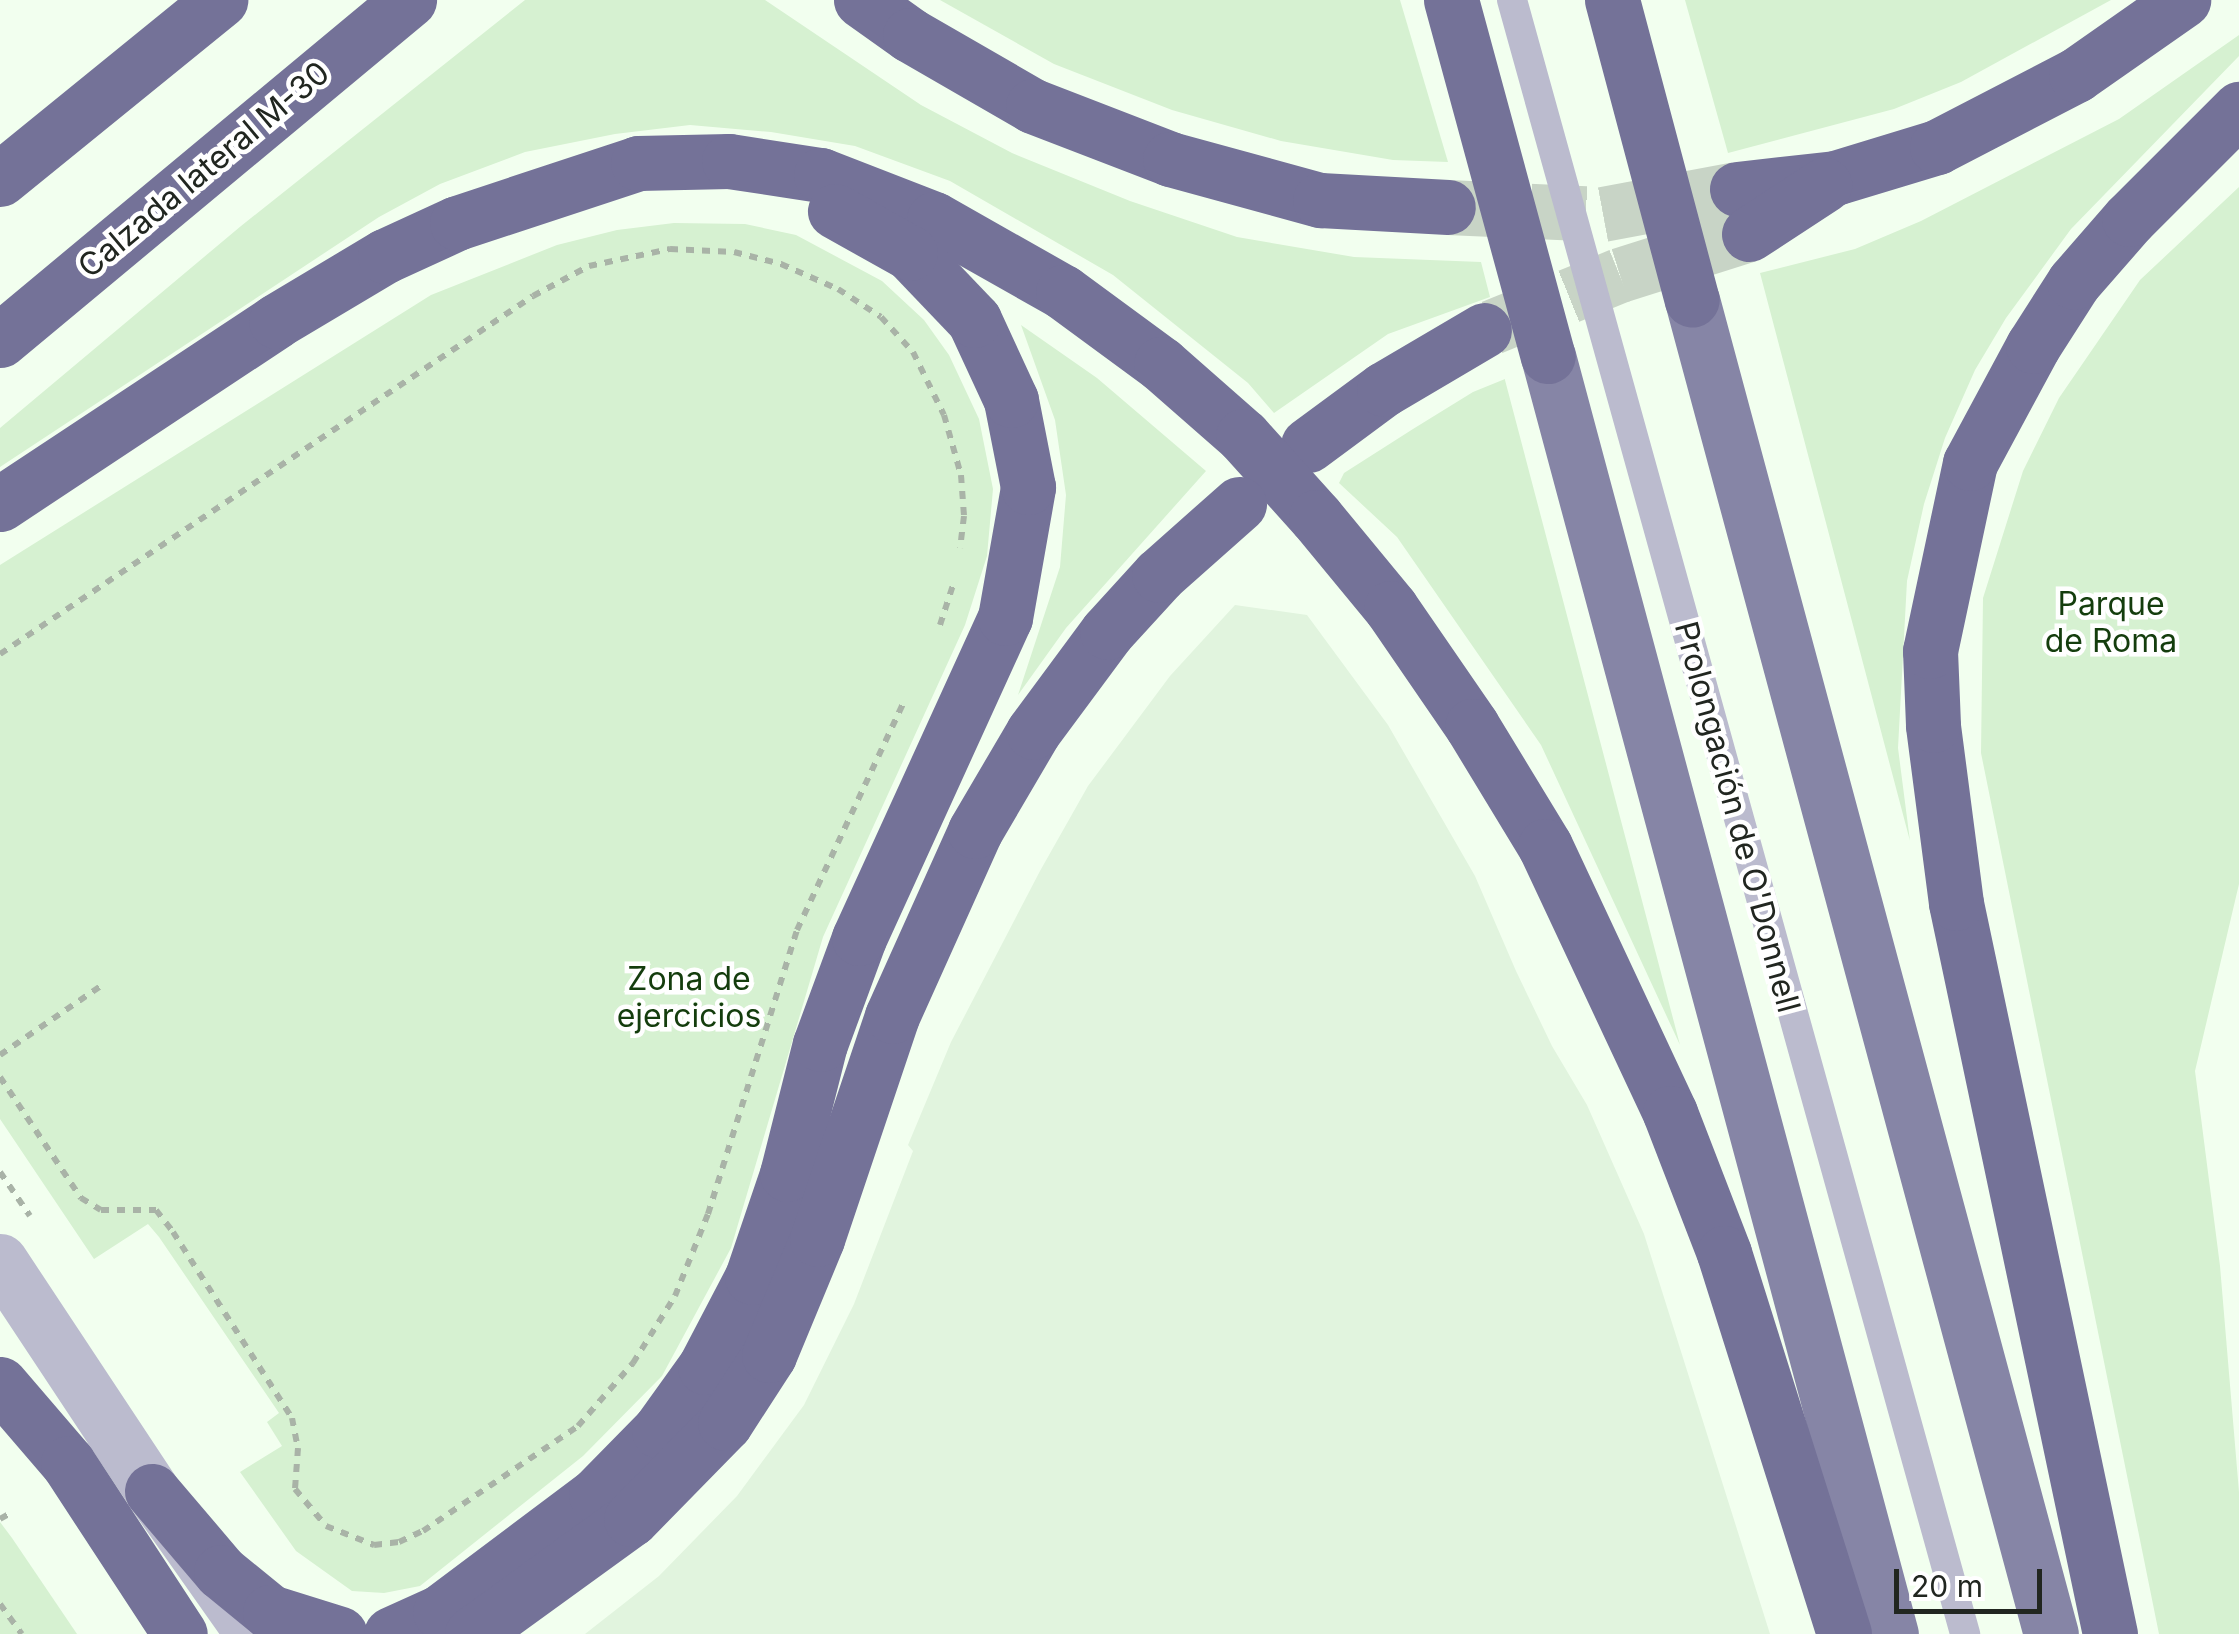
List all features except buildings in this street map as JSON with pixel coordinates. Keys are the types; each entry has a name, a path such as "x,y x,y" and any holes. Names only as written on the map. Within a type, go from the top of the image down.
{"highway":[{"path":"0,180 220,0"},
{"name":"Calzada lateral M-30","path":"0,340 409,0"},
{"path":"861,0 910,35 1033,106 1170,159 1320,200 1448,207"},
{"name":"Prolongación de O'Donnell","path":"1450,0 1548,356"},
{"path":"1612,0 1692,300"},
{"path":"1743,212 1835,178 1937,148 2076,75 2183,0"},
{"path":"2110,1634 1956,904 1933,725 1930,651 1970,463 2034,346 2074,282 2128,219 2239,109"},
{"path":"0,504 276,321 385,256 457,223 638,163 729,161 821,174 934,219 1063,292 1161,364 1243,436 1316,518 1402,623 1546,846 1670,1112 1724,1253 1844,1634"},
{"path":"391,1634 440,1612 596,1496 659,1430 705,1368 752,1277 787,1174 820,1044 859,938 1005,618 1028,487 1011,400 974,320 910,252 844,214 786,193 690,186 560,186"},
{"path":"1308,445 1384,389 1484,330"},
{"path":"472,1634 631,1519 726,1423 776,1339 817,1239 892,1016 975,831 1032,732 1107,632 1159,574 1239,504"},
{"path":"0,1384 68,1463 180,1634"},
{"path":"152,1492 221,1572 270,1612 340,1634"}],"main road":[{"path":"1692,300 2051,1634"},
{"name":"Prolongación de O'Donnell","path":"1548,356 1890,1634"}],"street":[{"path":"0,1260 152,1492 253,1634"},
{"path":"0,1398 155,1634"}],"lane":[{"name":"Prolongación de O'Donnell","path":"1512,0 1964,1634"}],"path":[{"path":"0,654 532,296 589,266 670,249 734,252 781,264 838,289 881,316 913,352 944,415 961,475 964,516 959,551"},
{"path":"938,631 956,570"},
{"path":"0,1077 81,1198 101,1210 156,1210 173,1232 292,1418 298,1448 295,1489 326,1526 374,1544 398,1542 423,1531 578,1426 633,1364 674,1296 708,1214 797,930 906,698"},
{"path":"0,1055 104,984"},
{"path":"0,1520 11,1513"},
{"path":"0,1604 22,1634"}],"shaded area":[{"path":"1235,605 1307,615 1388,725 1475,876 1552,1046 1587,1105 1644,1234 1770,1634 585,1634 659,1576 737,1496 804,1405 854,1304 913,1151 908,1145 951,1042 1040,871 1088,786 1170,676"}],"green space":[{"path":"525,0 765,0 921,105 1012,153 1130,201 1237,237 1354,257 1481,262 1490,297 1388,334 1274,413 1248,383 1113,275 950,181 855,146 771,132 690,125 615,134 525,152 440,184 379,217 0,467 0,428 241,226"},
{"path":"940,0 1400,0 1448,162 1393,160 1281,141 1172,110 1054,64"},
{"path":"1685,0 2111,0 1961,82 1894,109 1728,153"},
{"path":"2239,35 2239,56 2071,229 2006,318 1975,370 1945,438 1924,504 1907,581 1898,748 1910,841 1760,273 1855,249 1921,221 2119,119"},
{"name":"Parque de Roma","path":"2239,187 2239,884 2195,1071 2220,1266 2239,1492 2239,1634 2159,1634 1981,753 1983,598 2023,471 2059,398 2140,280"},
{"name":"Zona de ejercicios","path":"674,223 745,224 796,235 882,281 924,320 949,355 979,419 993,489 987,556 965,625 823,937 731,1248 662,1376 583,1456 420,1586 384,1593 352,1591 296,1551 240,1472 282,1446 267,1422 279,1413 159,1237 148,1224 94,1259 0,1119 0,565 431,295 557,245 617,230"},
{"path":"1021,325 1097,378 1206,471 1066,628 1018,695 1060,567 1066,495 1055,420"},
{"path":"1505,379 1680,1045 1541,745 1397,537 1339,483 1344,473 1413,429 1473,392"},
{"path":"0,1522 12,1538 77,1634 0,1634"}],"tunnel":[{"path":"1448,207 1603,214 1737,189"},
{"path":"1492,327 1620,275 1749,234"}]}
